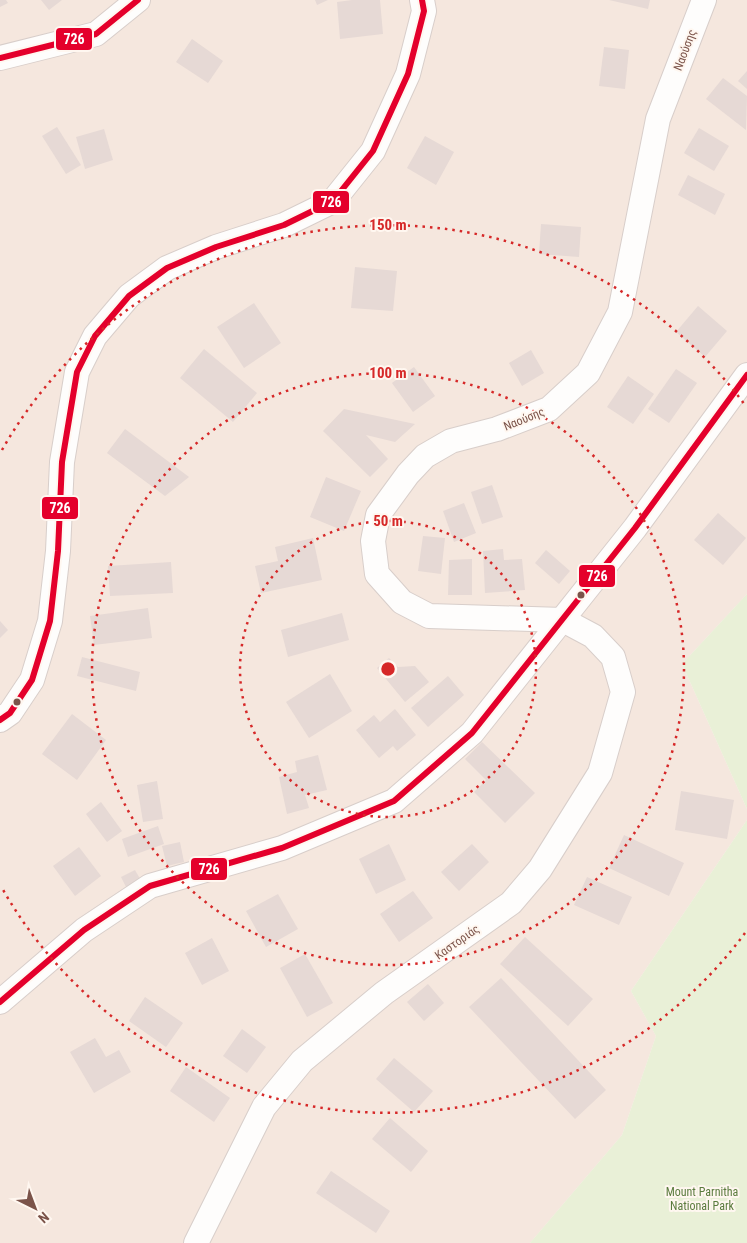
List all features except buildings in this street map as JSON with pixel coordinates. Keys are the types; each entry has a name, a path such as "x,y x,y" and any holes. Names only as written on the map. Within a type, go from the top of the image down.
{"street":[{"path":"0,58 96,34 138,0"},
{"path":"0,720 10,714 32,680 50,621 58,551 62,462 76,372 95,336 129,296 166,268 216,247 284,225 333,201 373,151 408,74 424,11 422,0"},
{"name":"Ναούσης","path":"564,620 429,616 402,602 378,574 373,541 378,516 408,474 425,456 451,441 497,430 549,409 588,373 620,312 658,119 704,0"},
{"path":"0,1002 84,930 150,886 282,848 394,801 472,733 564,620 635,528 747,375"},
{"name":"Καστοριάς","path":"196,1243 264,1107 302,1061 384,993 511,903 540,869 600,772 623,692 613,657 593,636 564,620"}],"shaded area":[{"path":"0,0 747,0 747,594 682,664 747,809 747,820 631,991 656,1036 622,1135 530,1243 0,1243"}],"green space":[{"path":"747,594 747,809 682,664"},
{"name":"Mount Parnitha National Park","path":"747,820 747,1243 530,1243 622,1135 656,1036 631,991"}],"transit line":[{"name":"726","path":"0,58 96,34 138,0"},
{"name":"726","path":"0,720 10,713 32,680 50,621 58,551 62,462 77,372 95,336 129,296 167,268 216,247 284,225 333,201 373,151 408,74 424,11 422,0"},
{"name":"726","path":"0,1002 84,930 150,886 282,848 394,801 472,733 635,528 747,375"}]}
